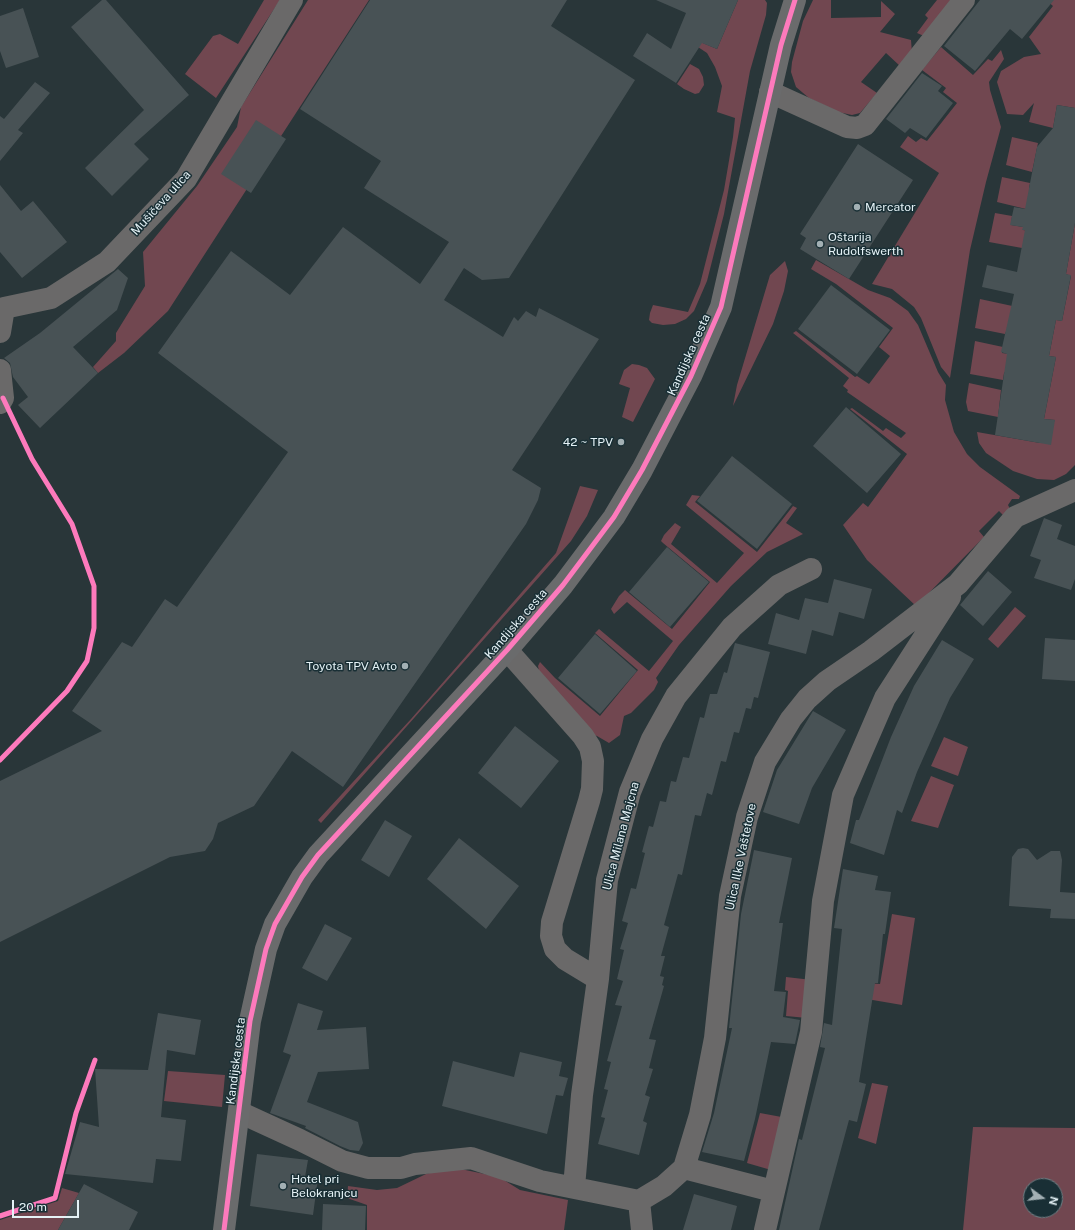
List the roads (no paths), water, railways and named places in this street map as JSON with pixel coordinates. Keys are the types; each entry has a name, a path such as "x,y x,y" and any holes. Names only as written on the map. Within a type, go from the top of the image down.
{"main road":[{"name":"Kandijska cesta","path":"224,1230 250,1021 266,949 275,924 287,902 318,855 507,650 563,585 614,517 642,470 691,376 723,300 781,45 795,0"}],"street":[{"name":"Mušičeva ulica","path":"2,306 51,298 107,262 186,179 292,0"},
{"path":"770,92 847,127 857,128 865,125 964,0"},
{"path":"0,332 2,306"},
{"path":"0,370 3,398 0,403"},
{"name":"Ulica Ilke Vaštetove","path":"765,1230 811,1032 824,901 843,795 885,698 958,584 1015,517 1075,490"},
{"name":"Ulica Milana Majcna","path":"574,1187 582,1095 598,980 607,880 630,792 652,739 676,696 732,627 779,585 811,569"},
{"name":"Ulica Ilke Vaštetove","path":"684,1168 700,1116 714,1046 730,896 747,817 765,762 792,719 807,699 826,681 871,651 958,584"},
{"path":"507,650 583,736 592,754 592,789 552,922 551,936 555,949 565,959 598,980"},
{"path":"239,1112 342,1161 368,1168 401,1168 415,1164 471,1158 540,1181 639,1201 664,1186 684,1168 773,1191"},
{"path":"639,1201 642,1230"}],"place":[{"name":"Mercator","path":"857,207"},
{"name":"Oštarija Rudolfswerth","path":"820,244"},
{"name":"42 ~ TPV","path":"621,442"},
{"name":"Toyota TPV Avto","path":"405,666"},
{"name":"Hotel pri Belokranjcu","path":"283,1186"}]}
